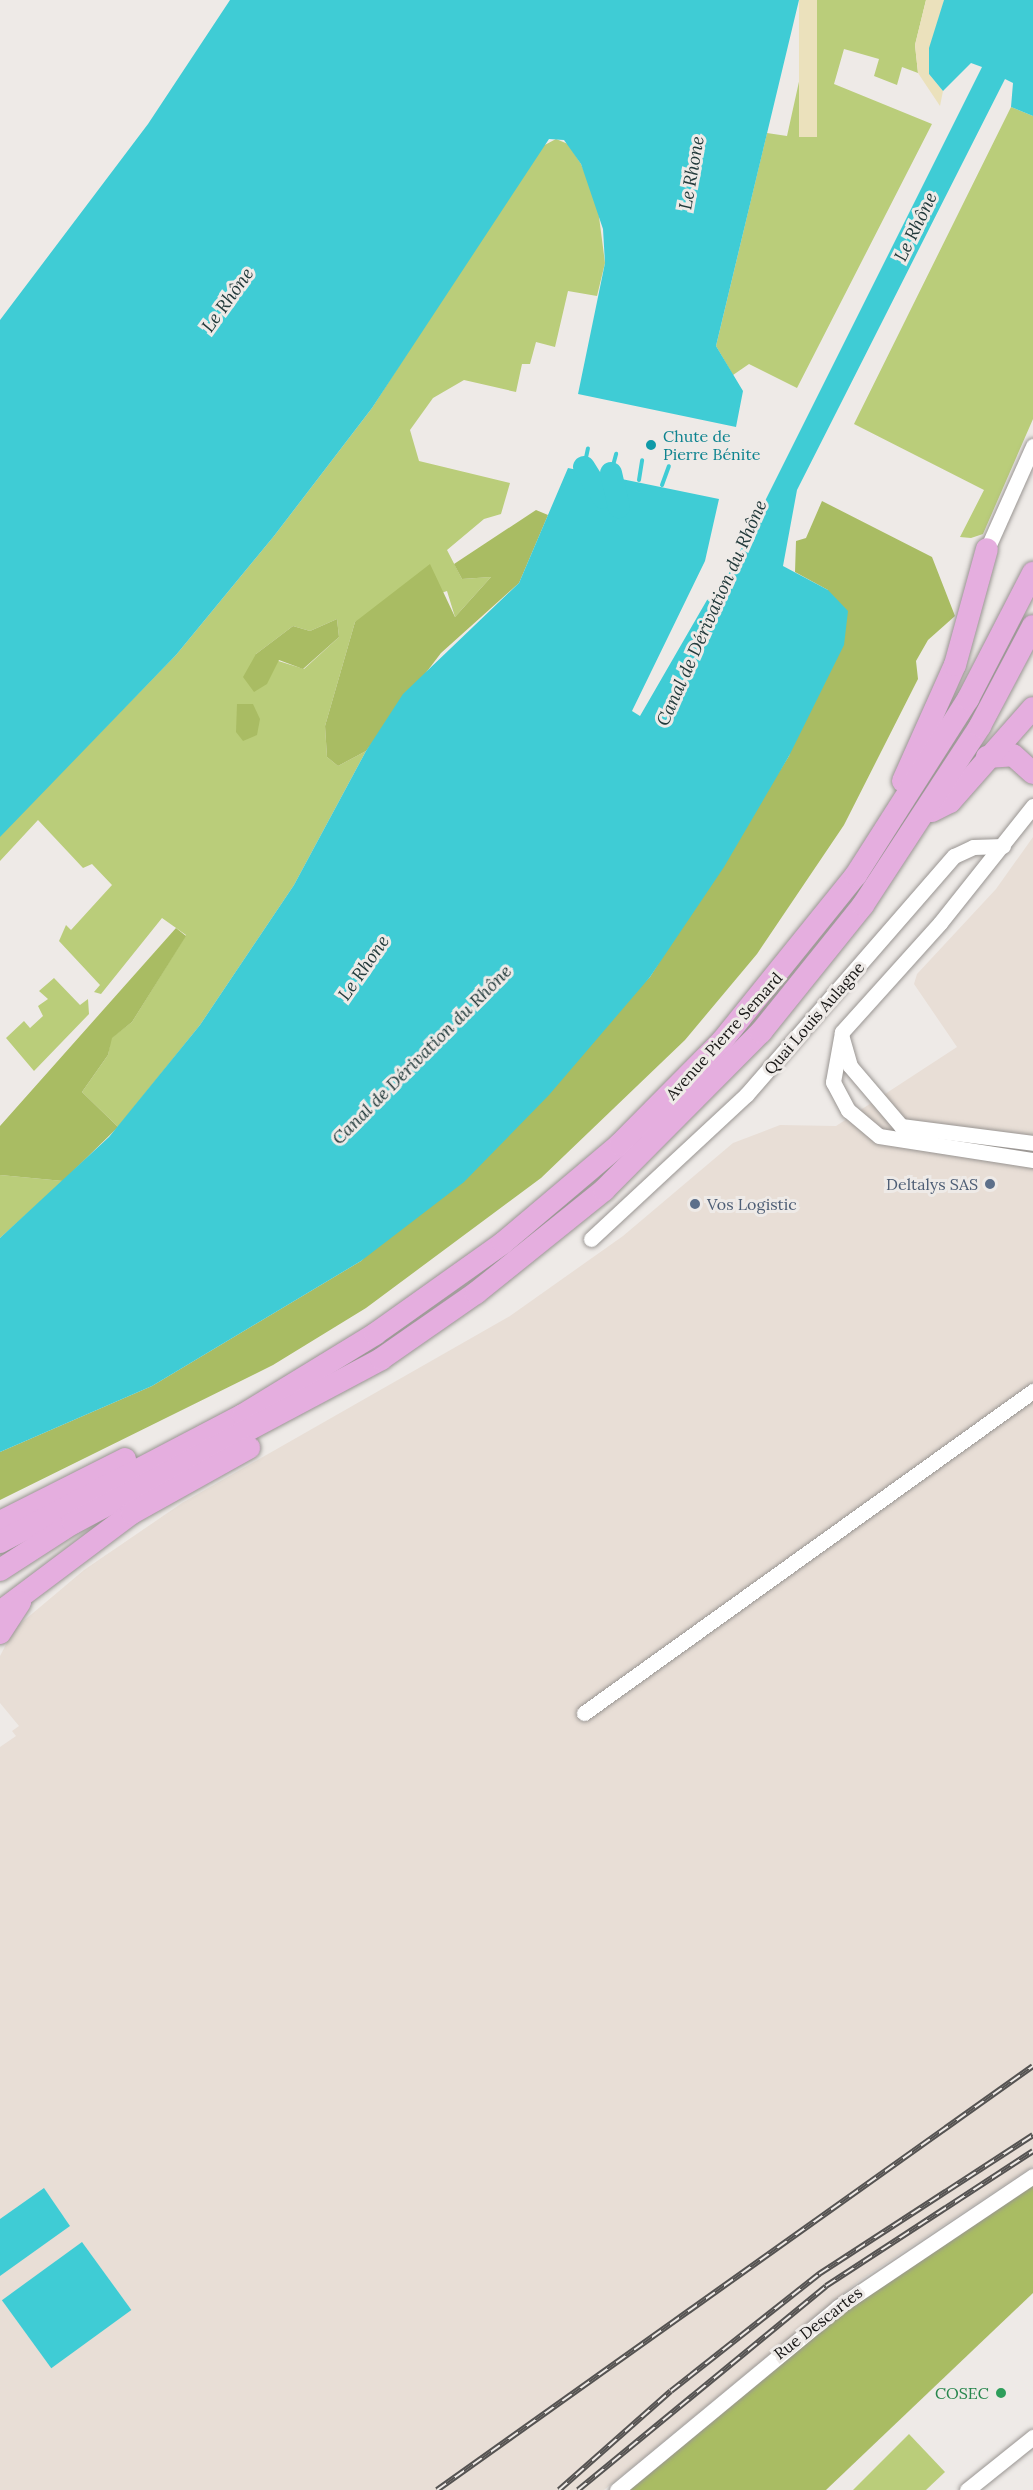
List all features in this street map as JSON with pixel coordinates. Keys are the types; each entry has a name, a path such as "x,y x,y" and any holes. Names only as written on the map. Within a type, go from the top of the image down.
{"highway":[{"path":"890,827 890,804 955,665 987,549"},
{"name":"Avenue Pierre Semard","path":"291,1385 439,1292 620,1144 688,1078 775,980 890,827 968,699 1033,573"},
{"name":"Avenue Pierre Semard","path":"381,1359 548,1237 707,1091 818,963 926,813 1033,626"},
{"path":"926,813 950,802 987,757 1033,708"},
{"path":"987,757 1013,755 1033,773"},
{"path":"0,1570 102,1507 381,1359"},
{"path":"0,1612 29,1588 132,1513 339,1395 381,1359"},
{"path":"0,1542 291,1385"},
{"path":"0,1522 291,1385"},
{"path":"0,1552 82,1498"},
{"path":"0,1633 29,1588"}],"street":[{"path":"987,549 1033,446"},
{"path":"1033,806 1003,846 842,1032 833,1083 848,1110 868,1130 894,1140 1033,1160"},
{"name":"Quai Louis Aulagne","path":"591,1239 746,1095 954,856 973,847 1003,846"},
{"path":"842,1032 850,1066 901,1126 1033,1143"},
{"path":"584,1713 1033,1391"},
{"name":"Rue Descartes","path":"617,2490 847,2301 1033,2176"},
{"path":"967,2490 1033,2437"}],"shaded area":[{"path":"1033,837 1033,2166 859,2281 604,2490 0,2490 0,1747 16,1736 12,1731 19,1726 0,1703 0,1656 14,1629 84,1570 182,1503 510,1316 623,1236 733,1143 780,1125 836,1126 957,1047 914,984 917,974 996,889"}],"green space":[{"path":"817,0 926,0 915,45 918,73 902,67 897,85 874,76 879,59 844,49 834,84 932,124 797,388 749,364 733,375 716,346 767,133 787,136"},
{"path":"1011,107 1033,116 1033,419 983,534 971,538 960,537 984,490 854,424"},
{"path":"556,139 568,144 581,164 597,201 605,263 597,296 568,291 555,347 536,342 530,364 522,364 516,392 464,380 433,398 410,430 419,461 510,483 501,514 484,519 447,550 462,579 491,577 455,617 447,591 355,622 325,726 327,757 338,766 366,751 294,885 200,1025 118,1127 82,1092 108,1055 111,1038 132,1022 186,935 162,918 101,994 94,992 100,985 59,941 66,925 71,930 112,885 92,864 83,868 38,820 0,861 0,835 176,655 274,536 372,408 539,148","holes":["337,619 339,637 304,669 256,654 293,626 310,631"]},
{"path":"822,501 932,557 955,616 928,640 916,661 918,679 844,825 757,954 685,1040 541,1178 366,1308 273,1365 0,1500 0,1452 152,1386 361,1261 650,977 789,756 828,590 795,572 796,541 806,538"},
{"path":"536,510 548,515 519,583 441,653 366,751 338,766 327,757 325,726 355,622 430,564 455,617 491,577 462,579 454,564"},
{"path":"337,619 339,637 303,669 279,660 267,684 254,692 243,677 256,654 293,626 310,631"},
{"path":"237,704 253,704 260,719 257,735 243,741 236,732"},
{"path":"176,928 186,936 132,1022 112,1038 108,1055 82,1092 118,1127 63,1181 0,1175 0,1126"},
{"path":"54,978 80,1005 88,999 89,1014 34,1071 6,1038 24,1021 30,1028 43,1016 38,1006 48,999 39,991"},
{"path":"0,1175 63,1181 0,1238"},
{"path":"1033,2182 1033,2293 826,2490 624,2490 813,2332"},
{"path":"909,2434 945,2472 926,2490 853,2490"}],"sand":[{"path":"799,0 817,0 817,137 799,137"},
{"path":"926,0 944,0 929,74 943,91 940,106 918,73 915,45"}],"water":[{"path":"230,0 799,0 716,346 743,391 736,427 578,394 605,263 603,229 581,164 564,140 549,139 372,408 274,536 176,655 0,837 0,320 148,124"},
{"path":"944,0 1033,0 1033,116 1011,107 1013,83 1005,79 797,490 783,566 828,590 848,611 844,645 789,756 724,867 650,977 549,1095 464,1182 361,1261 152,1386 0,1452 0,1238 109,1137 200,1025 294,885 366,751 403,694 519,583 568,468 719,499 705,561 632,711 640,716 707,600 718,595 982,67 971,63 943,91 929,74 929,48"},
{"path":"44,2188 70,2226 0,2276 0,2219"},
{"path":"82,2242 131,2310 51,2368 2,2300"}],"waterway":[{"path":"584,467 588,448"},
{"path":"611,473 616,454"},
{"path":"639,480 642,460"},
{"path":"662,485 669,466"},
{"path":"584,467 603,498"},
{"path":"611,473 619,507"}],"railway":[{"path":"437,2490 1033,2066"},
{"path":"559,2490 671,2391 819,2274 1033,2135"},
{"path":"578,2490 826,2286 1033,2151"}],"place":[{"name":"Chute de Pierre Bénite","path":"651,445"},
{"name":"Deltalys SAS","path":"990,1184"},
{"name":"Vos Logistic","path":"695,1204"},
{"name":"COSEC","path":"1001,2393"}],"water label":[{"name":"Le Rhone","path":"692,173"},
{"name":"Le Rhône","path":"916,227"},
{"name":"Le Rhône","path":"228,300"},
{"name":"Canal de Dérivation du Rhône","path":"712,613"},
{"name":"Le Rhone","path":"364,968"},
{"name":"Canal de Dérivation du Rhône","path":"422,1055"}]}
